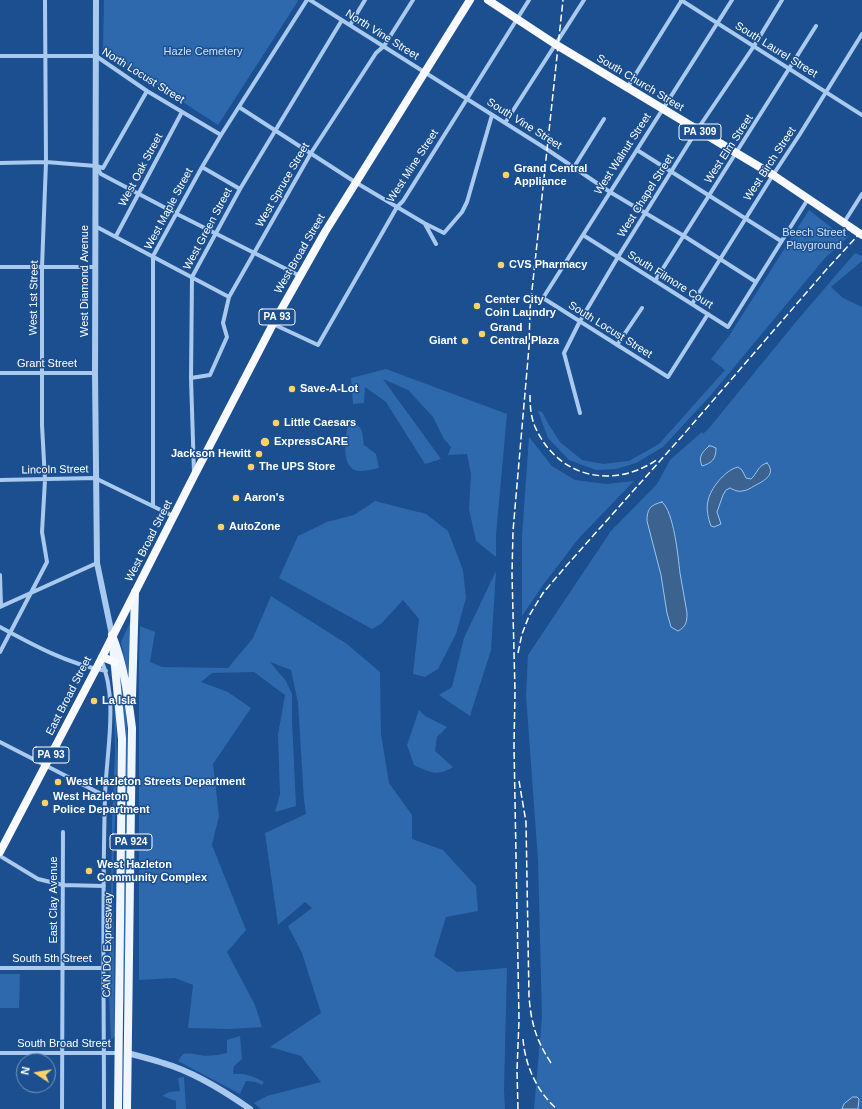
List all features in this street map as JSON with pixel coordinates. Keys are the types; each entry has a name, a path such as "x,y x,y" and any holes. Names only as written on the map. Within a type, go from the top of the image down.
{"highway":[{"name":"West Broad Street","path":"112,635 273,324 300,276 355,182 470,0"},
{"name":"South Church Street","path":"488,0 555,44 772,175 843,224 862,235"},
{"name":"East Broad Street","path":"0,852 96,669 112,635"},
{"path":"101,658 115,662"}],"main road":[{"path":"132,728 135,592"},
{"name":"CAN DO Expressway","path":"112,635 122,738 118,1001 127,1109"},
{"name":"CAN DO Expressway","path":"112,635 120,654 132,728 123,1053 118,1109"}],"street":[{"name":"West 1st Street","path":"0,652 47,562 42,532 45,480 42,426 42,267 46,162 45,0"},
{"name":"West Diamond Avenue","path":"96,0 95,478 97,563 112,635"},
{"name":"North Vine Street","path":"309,0 316,2 425,72"},
{"name":"West Maple Street","path":"153,506 153,256 221,135 309,0"},
{"path":"350,25 365,0"},
{"name":"West Spruce Street","path":"191,378 210,376 227,337 223,323 229,297 311,153 376,53 384,46 413,0"},
{"name":"West Mine Street","path":"273,324 318,345 397,207 403,201 529,0"},
{"path":"505,123 584,0"},
{"path":"627,88 682,0"},
{"name":"South Laurel Street","path":"682,0 825,92 862,114"},
{"name":"West Walnut Street","path":"543,298 732,0"},
{"name":"West Chapel Street","path":"580,413 564,353 580,321 618,257 697,130 754,46 782,0"},
{"name":"West Green Street","path":"194,476 191,378 192,277 240,189 342,20"},
{"name":"West Elm Street","path":"655,281 816,26"},
{"name":"West Birch Street","path":"692,304 862,34"},
{"name":"North Locust Street","path":"0,56 96,56 147,91 221,135"},
{"name":"South Vine Street","path":"425,72 574,167 610,192 684,236 756,282"},
{"path":"0,163 46,162 96,166 103,168 147,91"},
{"path":"239,107 355,182 424,223 444,233 462,212 467,202 492,115"},
{"name":"West Oak Street","path":"116,236 182,112"},
{"path":"574,167 604,119"},
{"path":"637,150 782,241"},
{"path":"96,166 102,174 139,194 300,276"},
{"path":"202,167 240,189"},
{"path":"843,224 862,194"},
{"path":"756,282 808,199"},
{"path":"424,223 436,244"},
{"path":"95,226 229,297"},
{"name":"South Filmore Court","path":"583,235 728,327 756,282"},
{"path":"0,267 95,267"},
{"name":"South Locust Street","path":"543,298 668,377 708,314"},
{"path":"617,345 642,308"},
{"name":"Grant Street","path":"0,373 95,373"},
{"name":"Lincoln Street","path":"0,480 95,478 174,516"},
{"path":"0,575 1,607 97,563"},
{"path":"0,627 48,652 96,669 106,671"},
{"path":"101,658 106,671 111,710 105,796 104,1109"},
{"path":"0,742 105,796"},
{"name":"East Clay Avenue","path":"62,1109 63,832"},
{"path":"0,856 38,879 63,885 104,886"},
{"name":"South 5th Street","path":"0,968 104,968"},
{"name":"South Broad Street","path":"0,1052 123,1053"},
{"path":"123,1053 164,1063 184,1071 210,1083 250,1109"}],"green space":[{"name":"Hazle Cemetery","path":"104,0 298,1 218,125 106,52 103,48"},
{"name":"Beech Street Playground","path":"809,210 837,232 849,236 825,258 710,396 663,447 636,463 616,469 596,470 569,460 548,438 538,411 542,412 560,442 582,460 603,464 629,461 659,444 725,370 711,359 729,336"},
{"path":"855,253 862,256 862,261 831,287 843,298 862,307 862,1109 534,1109 542,1017 538,860 526,696 528,655 610,532 657,484 670,460 702,432 703,434 710,427 795,323"},
{"path":"386,369 507,414 496,535 496,557 476,541 469,509 471,474 467,454 448,455 451,447 444,439 433,417 408,390 383,379 441,459 425,464 386,402 365,387 364,403 353,404 351,378"},
{"path":"348,423 360,427 364,445 376,454 379,468 360,471 353,469 349,465 345,452"},
{"path":"529,437 552,466 575,480 606,484 634,481 579,538 543,585 522,616 522,536"},
{"path":"375,501 426,514 448,531 463,570 466,598 456,634 438,669 425,677 413,674 419,619 403,600 381,624 372,629 279,578 298,536 327,522 354,515"},
{"path":"496,571 491,650 470,716 439,695 452,687 464,638"},
{"path":"271,596 347,644 380,672 381,734 389,783 412,815 412,839 443,850 476,886 478,911 446,917 434,956 457,972 507,968 504,1090 505,1109 261,1109 254,1103 267,1096 321,1082 301,1056 270,1047 321,1013 302,953 288,926 312,908 305,902 278,925 265,833 306,814 298,703 291,670 270,662 286,681 292,694 296,806 275,812 280,794 278,735 285,695 254,672 212,673 201,682 228,692 251,708 213,764 219,816 212,845 246,930 227,952 255,1005 262,1027 230,1029 188,1028 193,985 175,978 139,980 140,626 155,632 150,662 162,667 228,668 253,638"},
{"path":"131,620 129,681 121,642"},
{"path":"113,672 116,709 117,765 113,873 115,1036 111,1040 108,904 111,898 115,751 114,690 111,673"},
{"path":"121,675 126,710 128,757 124,1012 126,759"},
{"path":"419,710 425,716 447,727 437,737 435,751 453,767 438,773 425,770 414,765 407,745"},
{"path":"0,974 20,974 19,1008 0,1008"},
{"path":"240,1036 242,1059 234,1066 233,1074 249,1075 264,1082 262,1085 256,1082 246,1081 240,1094 178,1061 183,1054 210,1056 227,1053 227,1040"},
{"path":"184,1077 186,1109 176,1109 176,1101 162,1096 169,1092 180,1091 178,1078"}],"shaded area":[{"path":"709,446 716,448 714,458 711,462 702,466 700,460 701,455"},
{"path":"767,463 771,471 768,477 762,482 744,491 738,491 730,488 726,490 717,512 721,524 714,527 711,526 707,504 709,496 723,476 738,467 742,470 746,478 751,479 764,464"},
{"path":"662,502 670,515 677,546 687,613 686,624 678,631 671,627 667,613 661,575 647,521 650,508"},
{"path":"853,1097 857,1097 859,1099 858,1109 842,1109 844,1104"}],"railway":[{"path":"518,1109 517,1071 519,1020 514,746 515,691 512,574 513,531 529,347 530,309 563,0"},
{"path":"518,653 522,634 529,616 543,593 684,434 826,270 862,231"},
{"path":"530,395 531,413 537,431 547,447 560,460 574,469 590,474 607,476 624,474 641,468 658,459"},
{"path":"519,781 526,822 530,1006 535,1031 551,1063"},
{"path":"523,1039 526,1059 533,1077 544,1095 557,1109"}],"place":[{"name":"Grand Central Appliance","path":"506,175"},
{"name":"CVS Pharmacy","path":"501,265"},
{"name":"Center City Coin Laundry","path":"477,306"},
{"name":"Grand Central Plaza","path":"482,334"},
{"name":"Giant","path":"465,341"},
{"name":"Save-A-Lot","path":"292,389"},
{"name":"Little Caesars","path":"276,423"},
{"name":"ExpressCARE","path":"265,442"},
{"name":"Jackson Hewitt","path":"259,454"},
{"name":"The UPS Store","path":"251,467"},
{"name":"Aaron's","path":"236,498"},
{"name":"AutoZone","path":"221,527"},
{"name":"La Isla","path":"94,701"},
{"name":"West Hazleton Streets Department","path":"58,782"},
{"name":"West Hazleton Police Department","path":"45,803"},
{"name":"West Hazleton Community Complex","path":"89,871"}]}
